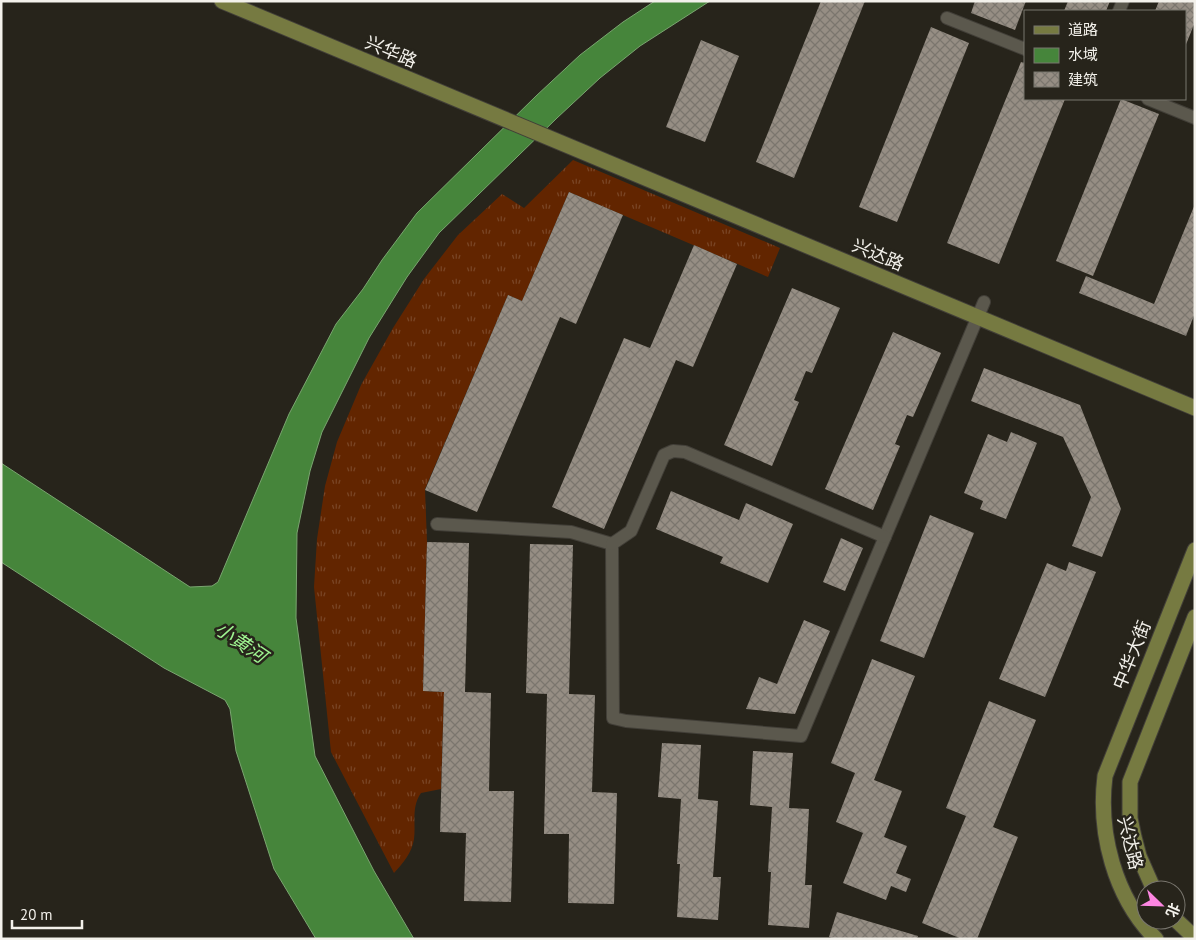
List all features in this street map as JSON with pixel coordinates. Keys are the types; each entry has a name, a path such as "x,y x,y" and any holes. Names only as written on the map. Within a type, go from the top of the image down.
{"street":[{"name":"兴华路","path":"222,1 546,137"},
{"name":"兴达路","path":"546,137 1195,408"},
{"name":"中华大街","path":"1105,776 1195,550"},
{"name":"兴达路","path":"1149,880 1138,856 1130,818 1130,782 1195,617"},
{"name":"兴达路","path":"1105,776 1102,798 1104,821 1113,864 1122,888 1135,911 1156,939"}],"lane":[{"path":"947,18 1024,49"},
{"path":"1150,100 1195,118"},
{"path":"612,544 613,718 626,722 801,736 984,302"},
{"path":"612,544 631,531 664,455 673,451 685,452 885,537"},
{"path":"437,524 571,532 612,544"}],"green space":[{"path":"573,160 780,248 768,277 569,192 522,301 508,295 425,489 427,542 423,691 444,692 441,789 421,793 418,798 415,809 413,844 407,857 394,873 331,752 314,587 317,539 325,486 337,442 361,385 393,328 424,279 458,235 502,194 524,208"}],"water":[{"name":"小黄河","path":"655,1 710,1 640,46 600,78 439,233 407,277 369,338 322,432 310,471 297,533 296,618 315,756 374,871 414,939 316,939 274,869 236,751 230,709 225,700 164,668 1,562 1,463 190,587 212,586 218,582 289,414 336,324 417,213 580,55 623,22"}],"building":[{"path":"821,1 865,1 794,178 756,162"},
{"path":"975,1 1026,1 1015,30 971,13"},
{"path":"1068,1 1110,1 1106,10 1064,10"},
{"path":"1159,1 1195,1 1195,22 1186,44 1186,10 1155,10"},
{"path":"931,27 969,43 897,222 859,207"},
{"path":"701,40 739,56 705,142 666,127"},
{"path":"1021,62 1024,63 1024,100 1065,100 999,264 947,243"},
{"path":"1121,100 1159,114 1093,276 1056,261"},
{"path":"569,192 623,215 576,324 560,317 477,512 425,490 508,295 522,301"},
{"path":"1195,204 1195,313 1186,336 1079,293 1086,276 1154,304"},
{"path":"694,245 737,264 693,367 676,360 604,529 552,507 624,338 650,348"},
{"path":"792,288 840,308 812,373 806,371 794,400 799,402 772,466 724,445"},
{"path":"893,332 941,353 913,417 907,415 895,444 900,446 873,510 825,489"},
{"path":"984,368 1080,405 1121,509 1102,557 1072,546 1091,497 1063,437 971,401"},
{"path":"1011,432 1037,443 1006,519 980,509 983,501 964,493 988,434 1007,442"},
{"path":"671,491 739,520 746,503 793,524 768,583 720,563 723,557 656,529"},
{"path":"930,515 974,533 924,658 880,641"},
{"path":"841,538 863,548 845,591 823,582"},
{"path":"427,542 469,543 465,692 491,693 489,791 514,791 511,902 464,901 466,833 440,832 444,692 423,691"},
{"path":"530,544 573,545 569,694 595,695 592,792 617,793 614,904 568,903 569,834 544,834 547,694 526,693"},
{"path":"1069,562 1096,572 1045,697 999,679 1047,563 1066,571"},
{"path":"804,620 830,631 795,714 746,709 759,677 777,684"},
{"path":"872,659 915,676 874,780 902,791 884,837 907,846 896,873 911,879 906,892 891,886 886,900 843,883 863,833 836,822 855,773 831,763"},
{"path":"989,701 1036,720 993,827 1018,837 977,939 962,939 922,923 966,816 946,808"},
{"path":"662,743 701,745 698,799 718,801 713,877 721,877 718,920 677,917 680,864 677,864 681,799 658,797"},
{"path":"753,751 793,753 789,808 809,809 805,885 812,885 809,928 768,925 771,872 768,872 772,807 750,805"},
{"path":"837,912 918,936 917,939 835,939 829,937"}]}
